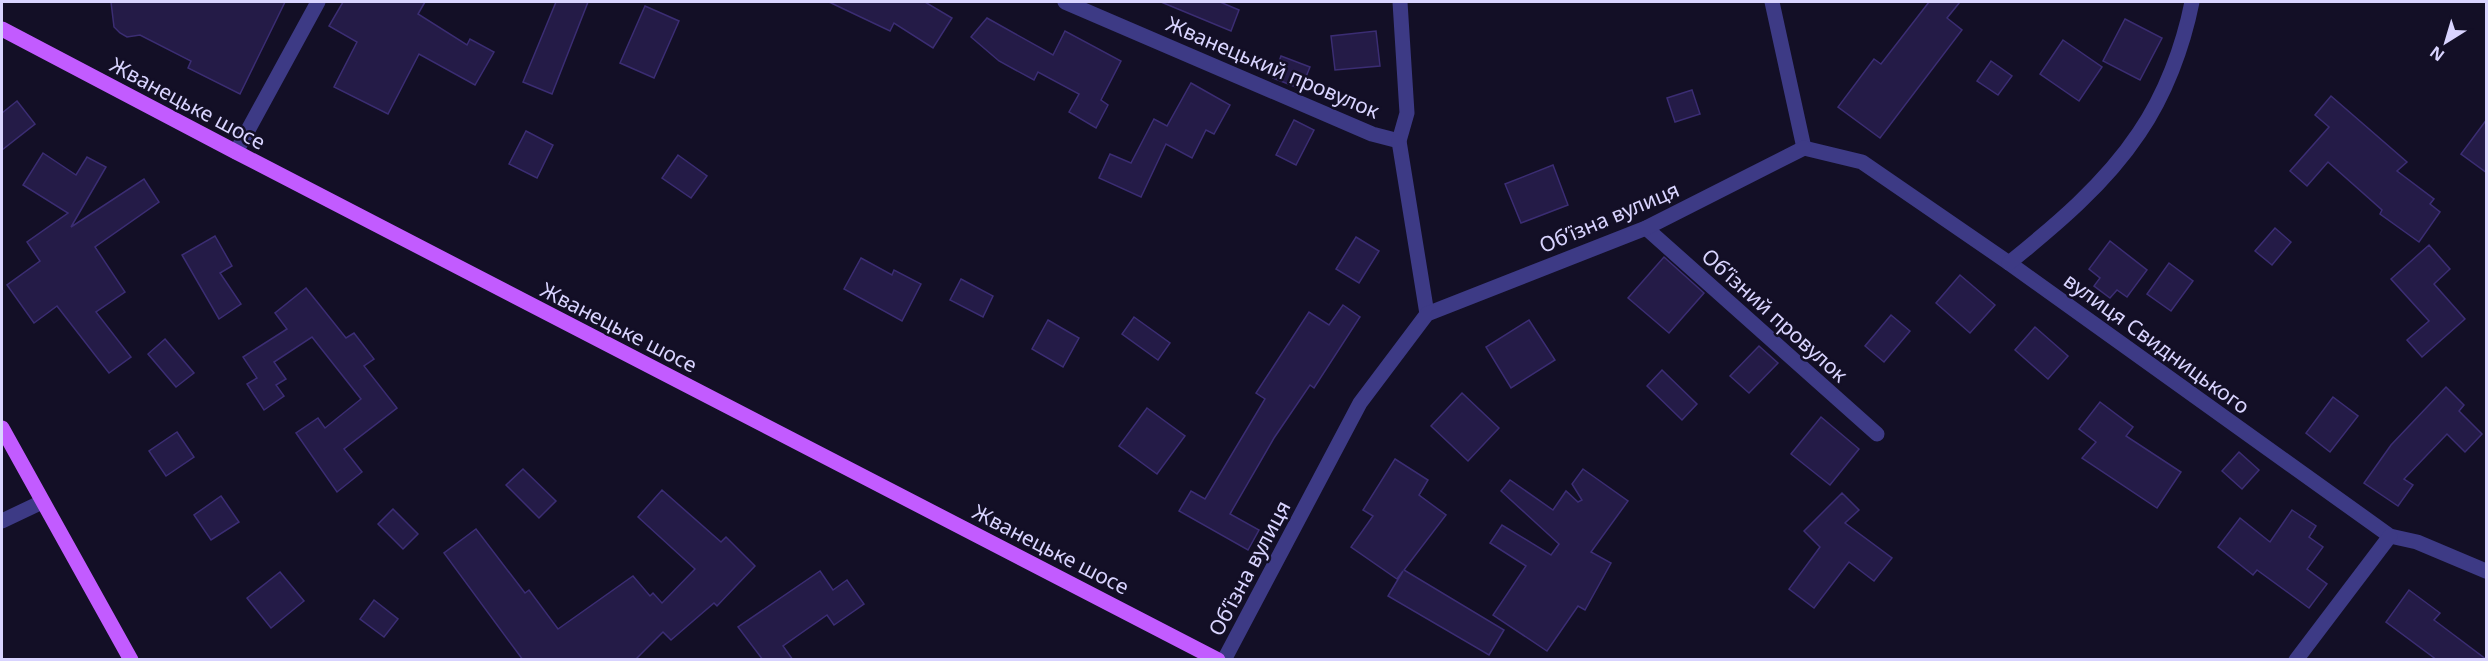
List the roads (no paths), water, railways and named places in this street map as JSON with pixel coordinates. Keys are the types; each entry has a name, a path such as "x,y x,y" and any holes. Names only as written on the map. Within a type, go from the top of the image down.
{"main road":[{"name":"Жванецьке шосе","path":"2,28 236,152 1218,660"},
{"path":"2,428 131,660"}],"street":[{"path":"236,152 318,2"},
{"name":"Жванецький провулок","path":"1065,2 1372,134 1399,141"},
{"path":"1401,2 1407,113 1399,141 1427,314"},
{"path":"1772,2 1804,148"},
{"path":"2009,263 2073,208 2105,175 2139,134 2175,62 2192,2"},
{"name":"Обʼїзна вулиця","path":"1224,660 1360,403 1427,314 1646,228 1804,148"},
{"name":"вулиця Свидницького","path":"1804,148 1862,162 2009,263 2390,536 2418,542 2487,571"},
{"name":"Обʼїзний провулок","path":"1646,228 1877,434"},
{"path":"2,521 42,502"},
{"path":"2295,660 2390,536"}]}
